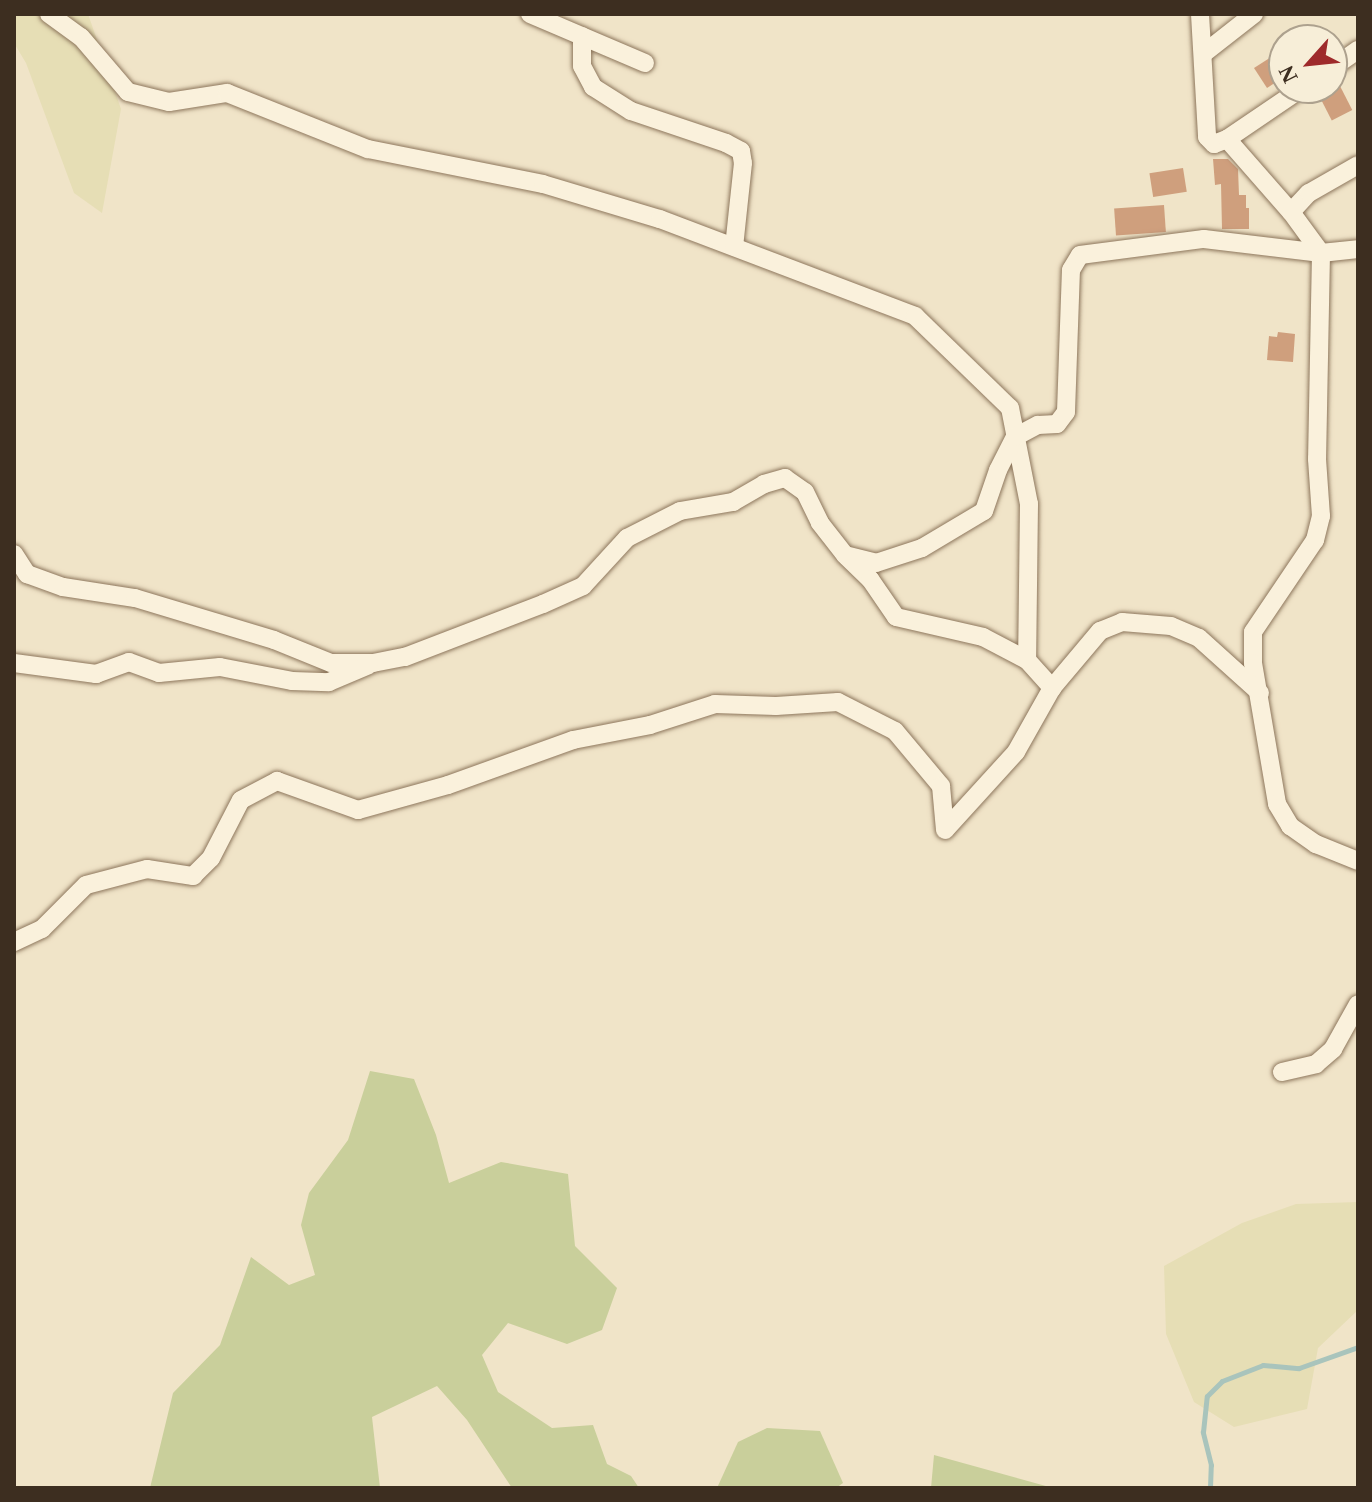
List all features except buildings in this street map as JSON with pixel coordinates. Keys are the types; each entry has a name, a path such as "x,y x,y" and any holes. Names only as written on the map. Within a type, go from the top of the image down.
{"street":[{"path":"49,14 81,37 128,92 169,102 227,93 368,149 543,184 660,219 915,316 1010,408 1029,504 1027,660"},
{"path":"530,14 645,63"},
{"path":"1200,14 1207,137 1214,144 1227,139 1278,104"},
{"path":"1203,54 1254,14"},
{"path":"582,36 582,66 593,87 631,111 741,151 743,163 734,247"},
{"path":"1227,139 1291,212 1321,253 1317,459 1321,516 1315,540 1253,632 1253,663 1277,804 1290,826 1316,844 1358,861"},
{"path":"1291,212 1309,193 1358,165"},
{"path":"845,555 876,563 922,548 984,511 998,470 1015,437 1038,425 1057,424 1066,412 1071,270 1080,255 1204,239 1321,253 1358,249"},
{"path":"14,554 27,574 63,587 135,598 274,640 331,663 373,663 405,657 583,586 627,538 680,511 733,502 764,484 785,478 805,492 820,523 845,555 870,579 896,617 983,637 1027,660 1052,688"},
{"path":"14,942 42,929 86,885 147,869 193,876 211,858 241,800 277,781 358,810 448,785 573,740 650,725 715,704 776,706 838,702 895,731 941,786 945,830 1016,752 1052,688 1100,631 1122,622 1171,626 1199,638 1260,693"},
{"path":"14,663 96,674 129,662 159,673 220,667 292,681 329,682 373,663"},
{"path":"1282,1072 1316,1064 1333,1049 1358,1004"}],"shaded area":[{"path":"14,14 88,14 121,109 102,213 74,193 26,63 14,43"},
{"path":"1358,1202 1358,1310 1318,1348 1307,1409 1234,1427 1194,1402 1166,1334 1164,1266 1242,1223 1296,1204"}],"green space":[{"path":"370,1071 414,1079 436,1135 449,1183 501,1162 568,1174 575,1246 617,1288 602,1330 567,1344 508,1323 482,1355 498,1392 552,1428 593,1425 607,1464 631,1476 639,1488 512,1488 467,1420 437,1386 372,1417 380,1488 150,1488 173,1393 220,1345 251,1257 289,1285 315,1275 301,1225 309,1193 348,1140"},
{"path":"767,1428 820,1431 843,1483 836,1488 717,1488 738,1442"},
{"path":"934,1455 1053,1488 931,1488"}],"waterway":[{"path":"1210,1488 1211,1465 1203,1432 1207,1396 1222,1381 1263,1365 1299,1368 1358,1347"}]}
